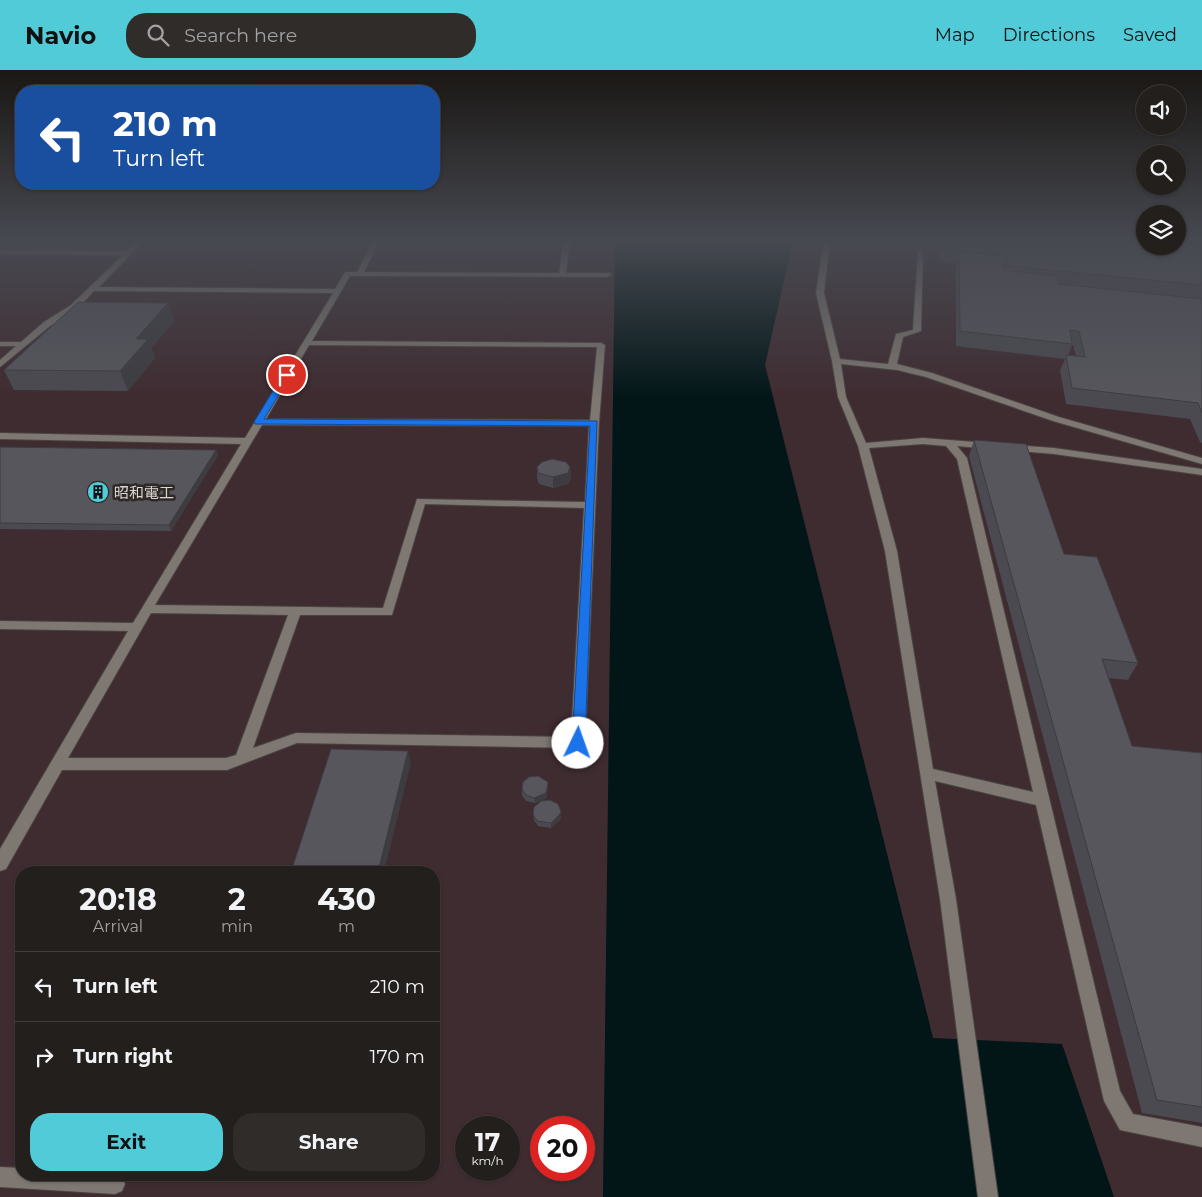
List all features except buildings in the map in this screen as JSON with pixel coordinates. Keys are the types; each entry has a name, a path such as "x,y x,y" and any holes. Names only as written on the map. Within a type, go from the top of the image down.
{"lane":[{"path":"0,364 47,324 74,307 88,293"},
{"path":"0,864 136,627 336,293"},
{"path":"820,293 836,361 842,397 862,446 875,488 896,574 926,773 948,900 988,1197"},
{"path":"892,366 899,336 917,331 919,293"},
{"path":"58,764 227,764 296,738 578,743 594,423 601,345 306,343"},
{"path":"0,344 24,344"},
{"path":"836,361 892,366 929,375 1056,419 1202,461"},
{"path":"258,422 594,423"},
{"path":"0,436 247,441"},
{"path":"862,446 923,441 1054,451 1202,472"},
{"path":"949,443 962,458 1111,1094 1127,1123 1202,1137"},
{"path":"147,609 388,612 421,502 590,505"},
{"path":"242,759 295,611"},
{"path":"0,625 136,627"},
{"path":"926,773 1043,801"},
{"path":"0,1177 15,1178"},
{"path":"66,1181 115,1184"}],"shaded area":[{"path":"0,293 614,293 603,1197 0,1197"},
{"path":"614,293 781,293 765,365 933,1038 1062,1044 1114,1197 603,1197"},
{"path":"781,293 1202,293 1202,1197 1114,1197 1062,1044 933,1038 765,365"}],"place":[{"name":"昭和電工","path":"98,492"}],"route":[{"path":"287,375 258,422 594,423 578,743"}]}
